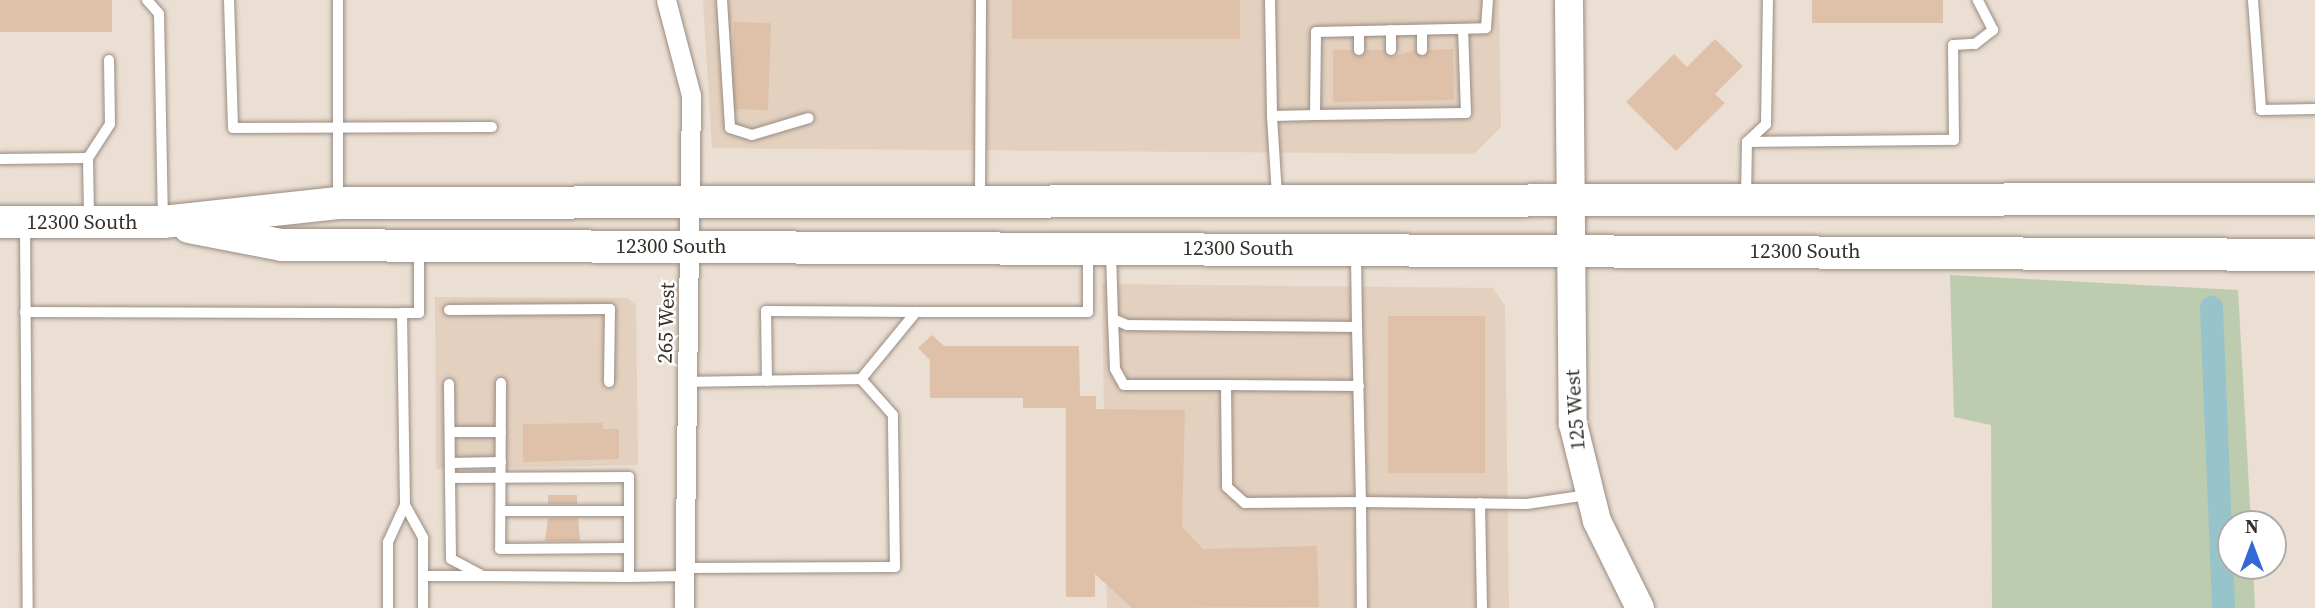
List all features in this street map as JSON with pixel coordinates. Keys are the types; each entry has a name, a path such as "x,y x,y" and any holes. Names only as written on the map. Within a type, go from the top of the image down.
{"main road":[{"name":"125 West","path":"1569,0 1573,424 1589,494 1607,547 1640,608"},
{"name":"12300 South","path":"12,222 163,222 338,203 2315,199"},
{"name":"12300 South","path":"163,222 282,245 1571,249 2315,255"}],"street":[{"name":"265 West","path":"666,0 691,96 684,608"}],"lane":[{"path":"147,0 159,14 163,222"},
{"path":"229,0 233,128 492,127"},
{"path":"338,0 338,203"},
{"path":"722,0 730,128 752,135 809,118"},
{"path":"980,201 981,0"},
{"path":"1270,0 1277,200"},
{"path":"1315,115 1316,32 1486,28 1488,0"},
{"path":"1746,199 1747,142 1766,124 1768,0"},
{"path":"1747,142 1954,140 1953,45 1975,44 1993,30 1978,0"},
{"path":"2253,0 2261,110 2315,109"},
{"path":"1272,116 1466,113 1463,29"},
{"path":"1391,30 1391,50"},
{"path":"1422,30 1422,50"},
{"path":"1359,31 1359,50"},
{"path":"89,222 88,158 110,124 109,60"},
{"path":"1423,101 1423,114"},
{"path":"1359,102 1360,115"},
{"path":"1392,102 1392,114"},
{"path":"0,159 88,158"},
{"path":"12,222 25,312 28,608"},
{"path":"25,312 419,313 419,245"},
{"path":"766,381 766,311 1088,312 1099,247"},
{"path":"1099,247 1113,319 1115,369 1125,385 1359,386"},
{"path":"1356,248 1362,608"},
{"path":"449,310 610,309 609,383"},
{"path":"687,382 861,379 916,312"},
{"path":"388,608 388,542 404,505 401,313"},
{"path":"1113,319 1127,325 1357,327"},
{"path":"423,576 629,577 684,572 895,567 893,415 861,379"},
{"path":"501,383 500,549 628,548"},
{"path":"449,384 451,559 483,576"},
{"path":"1226,385 1227,487 1245,503 1480,503 1589,494"},
{"path":"450,432 501,432"},
{"path":"450,463 501,462"},
{"path":"450,478 629,477 629,577"},
{"path":"1480,503 1482,608"},
{"path":"404,505 423,538 423,608"},
{"path":"501,511 627,511"}],"shaded area":[{"path":"703,0 1499,0 1501,127 1474,154 712,148"},
{"path":"1102,284 1493,288 1505,306 1509,608 1107,608"},
{"path":"435,297 627,298 636,305 638,465 436,469"}],"green space":[{"path":"1950,275 2238,290 2250,510 2217,510 2217,580 2254,580 2255,608 1992,608 1991,425 1954,417"}],"building":[{"path":"0,0 112,0 112,32 0,32"},
{"path":"1012,0 1240,0 1240,39 1012,39"},
{"path":"1812,0 1943,0 1943,23 1812,23"},
{"path":"734,22 771,23 768,110 731,109"},
{"path":"1715,39 1743,66 1715,94 1725,103 1676,151 1626,102 1674,54 1687,67"},
{"path":"1453,49 1454,100 1333,102 1333,50 1352,50 1360,57 1366,50 1384,50 1392,57 1415,50 1423,57 1429,50"},
{"path":"1388,316 1485,316 1485,473 1388,473"},
{"path":"932,335 944,346 1079,346 1080,396 1096,396 1096,409 1185,410 1182,527 1203,549 1317,546 1319,607 1132,608 1095,574 1095,597 1066,597 1066,408 1023,408 1023,398 930,398 930,360 918,348"},
{"path":"603,423 603,429 619,429 619,459 523,462 523,424"},
{"path":"548,495 577,495 577,504 548,504"},
{"path":"548,518 578,518 580,541 545,541"}],"waterway":[{"path":"2211,307 2223,608"}]}
